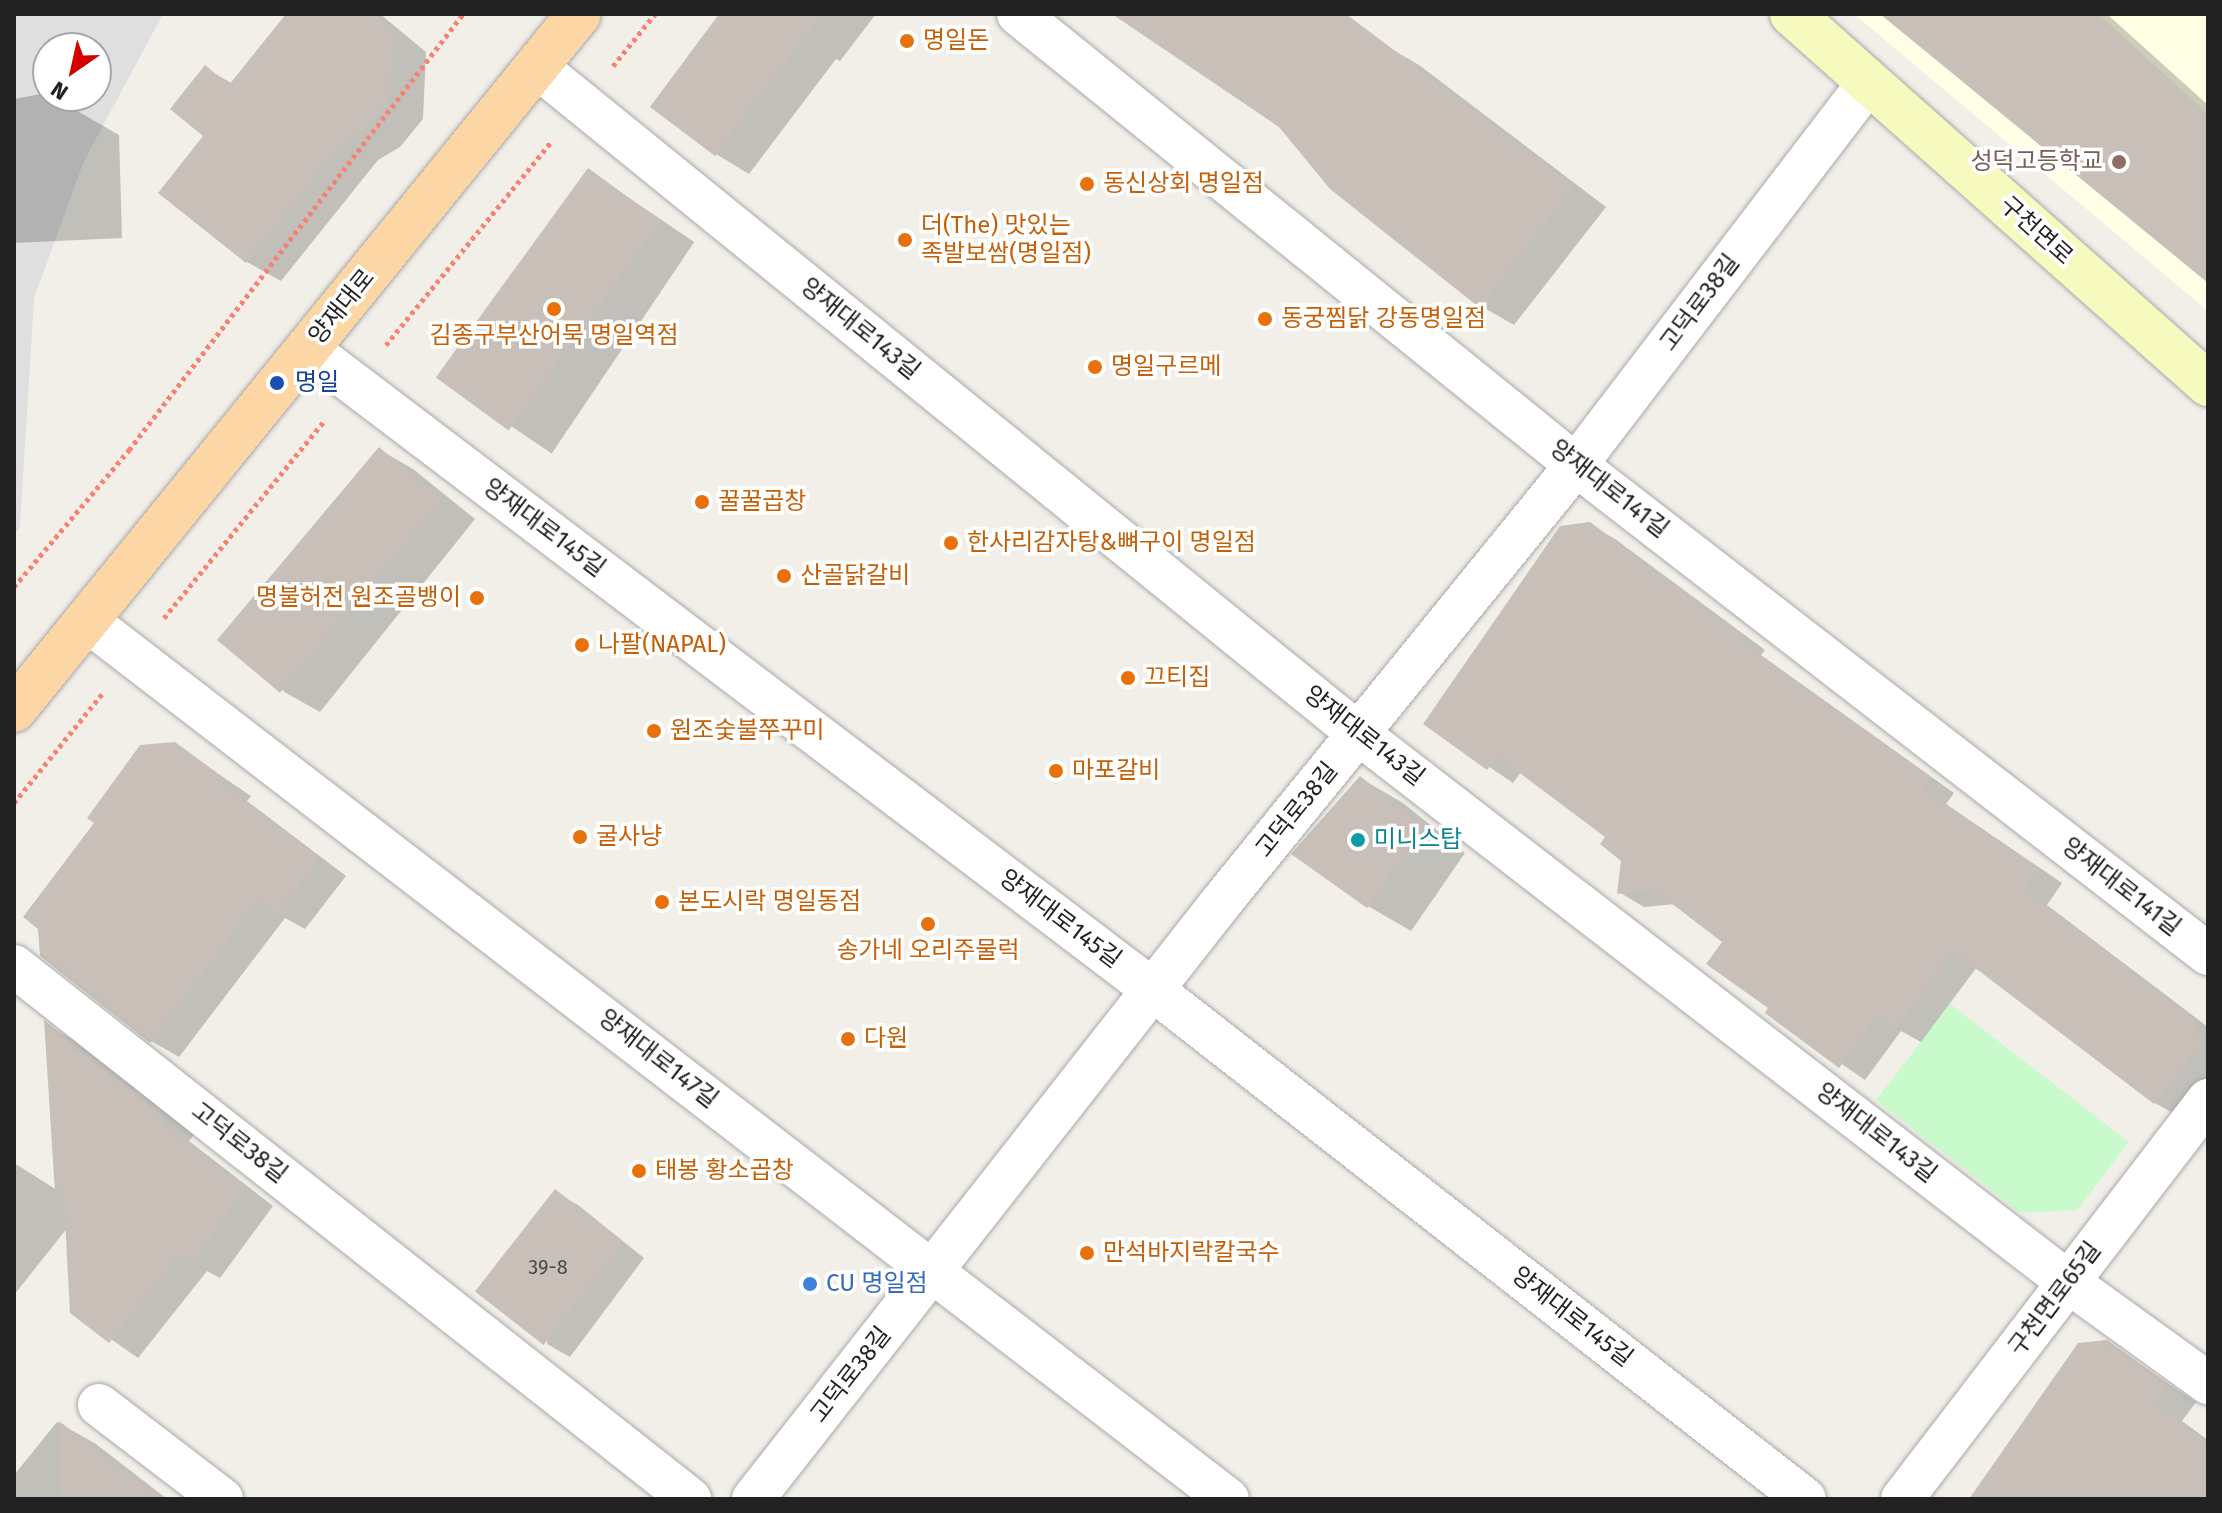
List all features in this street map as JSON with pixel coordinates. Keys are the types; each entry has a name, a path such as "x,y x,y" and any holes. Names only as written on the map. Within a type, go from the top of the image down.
{"main road":[{"name":"양재대로","path":"14,710 579,14"},
{"name":"구천면로","path":"1792,14 2208,384"}],"street":[{"name":"양재대로141길","path":"1018,14 1576,465 2208,954"},
{"name":"양재대로143길","path":"537,67 1359,734 2068,1282 2208,1383"},
{"name":"고덕로38길","path":"753,1499 1153,990 1576,465 1869,82"},
{"name":"양재대로145길","path":"308,349 1153,990 1805,1499"},
{"name":"양재대로147길","path":"86,620 1228,1499"},
{"name":"고덕로38길","path":"14,966 690,1499"},
{"name":"구천면로65길","path":"1902,1499 2208,1100"},
{"path":"99,1405 222,1499"}],"path":[{"path":"14,587 129,450 463,14"}],"shaded area":[{"path":"14,14 163,14 112,109 112,32 32,32 32,112 110,112 84,161 34,298 20,527 14,535"},
{"name":"성덕고등학교","path":"1854,14 2208,14 2208,311"}],"green space":[{"path":"1950,1004 2129,1142 2077,1210 2021,1213 1876,1100"}],"building":[{"path":"286,14 373,14 393,30 390,100 366,128 344,141 246,263 158,193 203,136 170,109 205,65 229,85"},
{"path":"719,14 822,14 715,156 650,107"},
{"path":"1112,14 1346,14 1574,186 1480,308 1330,189 1279,127"},
{"name":"성덕고등학교","path":"1880,14 2098,14 2208,114 2208,283"},
{"path":"588,168 661,221 509,430 436,378"},
{"path":"379,447 442,500 280,693 217,640"},
{"path":"1590,522 1741,635 1738,639 1931,778 1923,789 2038,868 2024,889 2196,1020 2200,1045 2154,1104 1953,951 1895,1029 1877,1016 1839,1068 1765,1013 1768,1008 1706,964 1722,942 1654,890 1617,894 1621,861 1600,844 1605,837 1497,756 1487,770 1423,724 1560,526"},
{"path":"175,742 224,778 221,783 319,858 276,915 258,901 150,1043 40,956 38,929 23,917 94,823 87,818 140,745"},
{"name":"미니스탑","path":"1360,776 1423,827 1367,908 1291,854"},
{"path":"44,1020 167,1117 162,1123 246,1188 191,1264 179,1255 109,1343 70,1313 63,1182 55,1192"},
{"path":"555,1189 624,1243 544,1345 475,1291"},
{"path":"2107,1340 2170,1385 2156,1404 2208,1443 2208,1499 1969,1499 2078,1343"},
{"path":"59,1421 160,1499 61,1499"}],"place":[{"name":"명일돈","path":"907,41"},
{"name":"성덕고등학교","path":"2119,162"},
{"name":"동신상회 명일점","path":"1087,184"},
{"name":"더(The) 맛있는 족발보쌈(명일점)","path":"905,240"},
{"name":"김종구부산어묵 명일역점","path":"554,309"},
{"name":"동궁찜닭 강동명일점","path":"1265,319"},
{"name":"명일구르메","path":"1095,367"},
{"name":"명일","path":"277,383"},
{"name":"꿀꿀곱창","path":"702,502"},
{"name":"한사리감자탕&뼈구이 명일점","path":"951,543"},
{"name":"산골닭갈비","path":"784,576"},
{"name":"명불허전 원조골뱅이","path":"477,598"},
{"name":"나팔(NAPAL)","path":"582,645"},
{"name":"끄티집","path":"1128,678"},
{"name":"원조숯불쭈꾸미","path":"654,731"},
{"name":"마포갈비","path":"1056,771"},
{"name":"굴사냥","path":"580,837"},
{"name":"미니스탑","path":"1358,840"},
{"name":"본도시락 명일동점","path":"662,902"},
{"name":"송가네 오리주물럭","path":"928,924"},
{"name":"다원","path":"848,1039"},
{"name":"태봉 황소곱창","path":"639,1171"},
{"name":"만석바지락칼국수","path":"1087,1253"},
{"name":"CU 명일점","path":"810,1284"}]}
